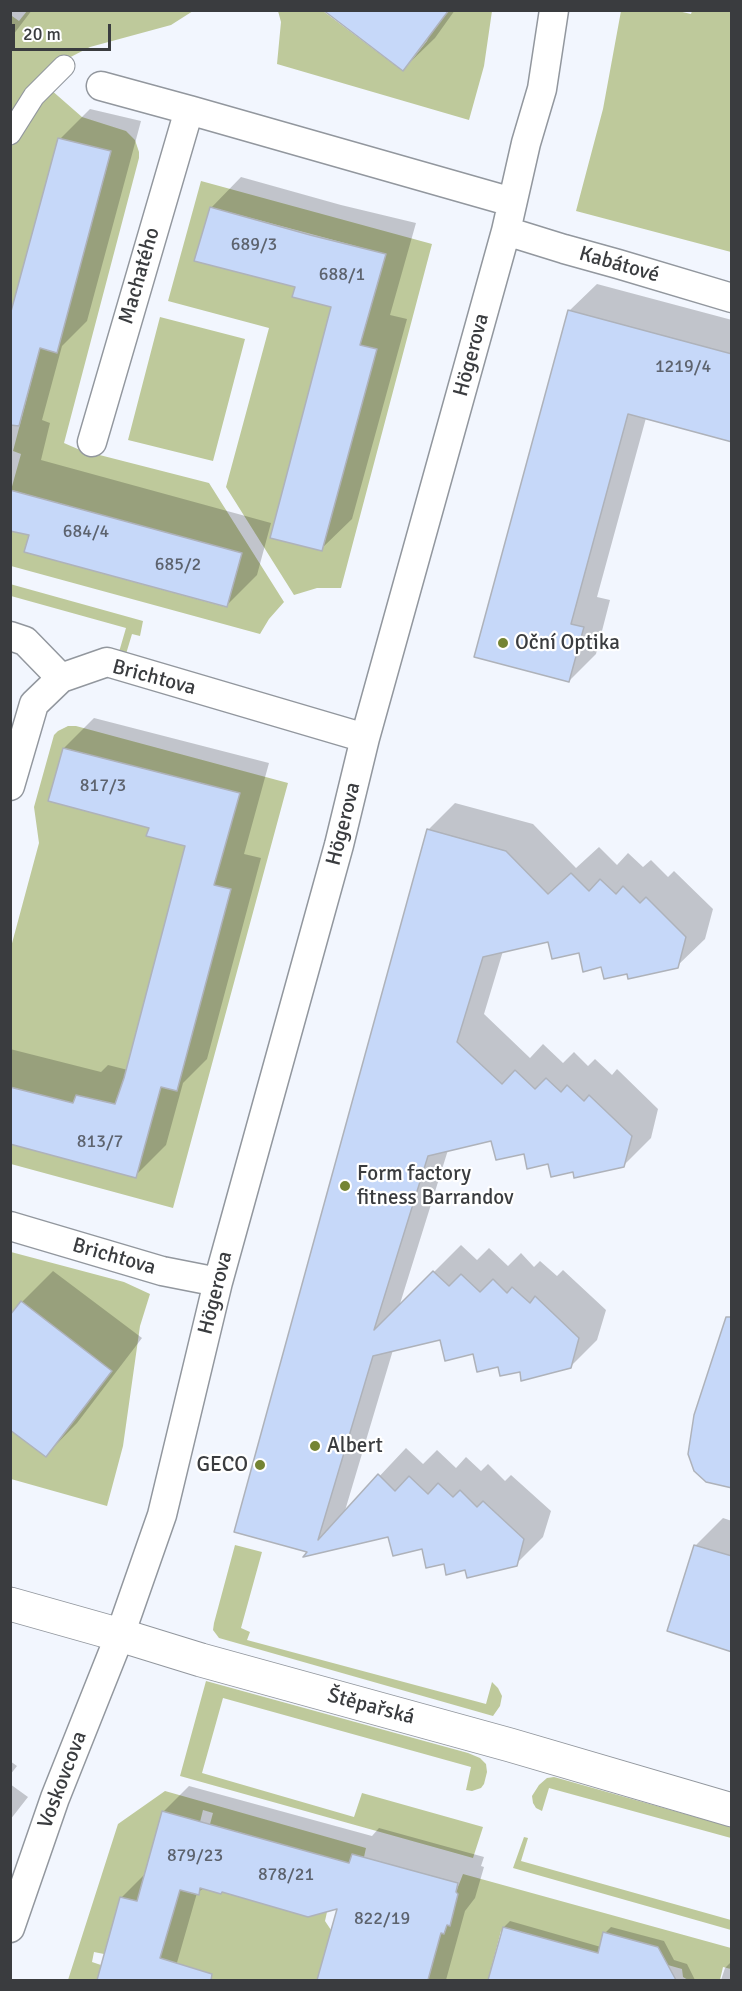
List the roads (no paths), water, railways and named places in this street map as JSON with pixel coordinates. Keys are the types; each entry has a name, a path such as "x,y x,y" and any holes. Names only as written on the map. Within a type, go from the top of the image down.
{"street":[{"name":"Högerova","path":"120,1635 162,1515 218,1282 339,845 365,738 506,231 526,143 542,89 554,10"},
{"path":"10,134 34,96 64,66"},
{"path":"101,86 512,202"},
{"name":"Machatého","path":"92,442 189,110"},
{"name":"Kabátové","path":"506,231 732,298"},
{"path":"10,636 25,641 62,678"},
{"name":"Brichtova","path":"10,786 34,704 62,678 107,662 365,738"},
{"name":"Brichtova","path":"10,1227 162,1271 218,1282"},
{"name":"Štěpařská","path":"10,1604 732,1810"},
{"name":"Voskovcova","path":"10,1928 55,1798 120,1635"}],"place":[{"name":"Oční Optika","path":"503,643"},
{"name":"Form factory fitness Barrandov","path":"345,1186"},
{"name":"Albert","path":"315,1446"},
{"name":"GECO","path":"260,1465"}]}
